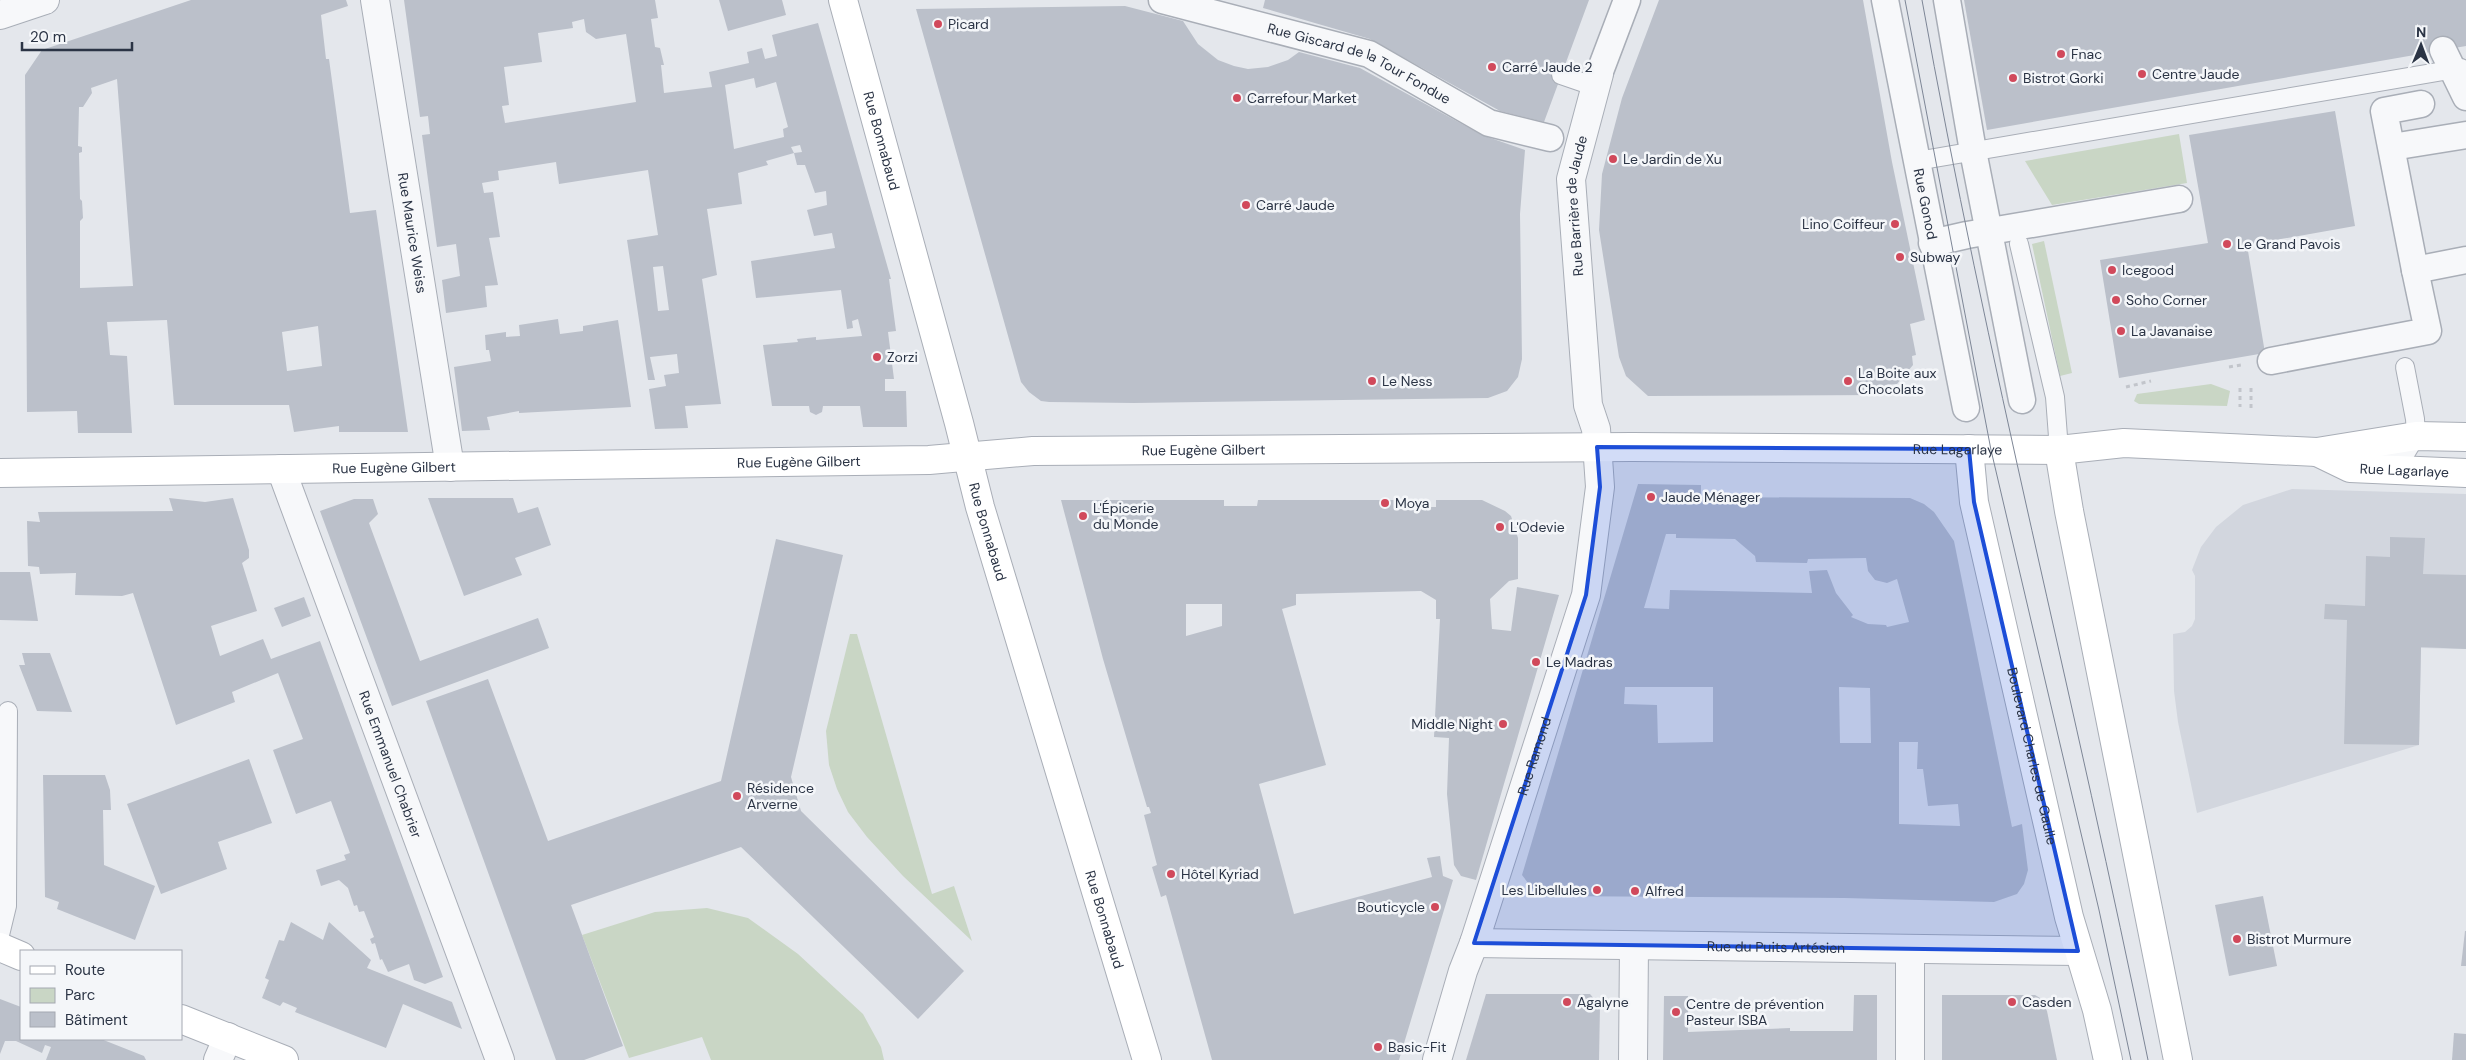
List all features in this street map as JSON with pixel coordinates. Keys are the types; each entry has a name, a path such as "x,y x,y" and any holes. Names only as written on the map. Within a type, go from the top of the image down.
{"main road":[{"name":"Rue Bonnabaud","path":"842,0 967,458 1147,1060"},
{"name":"Rue Lagarlaye","path":"1597,447 2059,450 2124,443 2317,452 2416,436 2466,437"},
{"name":"Rue Eugène Gilbert","path":"0,473 967,458 1033,451 1597,447"},
{"name":"Boulevard Charles de Gaulle","path":"1969,449 1974,502 2078,951 2097,1010 2108,1060"},
{"path":"2059,450 2069,511 2178,1060"},
{"name":"Rue Lagarlaye","path":"2317,452 2350,468 2466,473"},
{"path":"0,947 20,956"},
{"path":"182,1020 223,1049 284,1060"}],"street":[{"path":"0,15 45,0"},
{"name":"Rue Maurice Weiss","path":"375,0 450,467"},
{"name":"Rue Giscard de la Tour Fondue","path":"1162,0 1369,54 1489,123 1550,138"},
{"name":"Rue Barrière de Jaude","path":"1597,447 1596,429 1588,405 1571,179 1597,81 1627,0"},
{"name":"Rue Gonod","path":"1885,0 1966,408"},
{"path":"1947,0 1988,232 2022,400"},
{"path":"2453,62 2459,98"},
{"path":"2271,361 2428,331 2384,110 2421,104"},
{"path":"2392,147 2466,136"},
{"path":"1932,243 2179,199"},
{"path":"2415,270 2466,260"},
{"name":"Rue Ramond","path":"1437,1060 1463,971 1474,944 1586,595 1600,487 1597,447"},
{"name":"Rue Emmanuel Chabrier","path":"281,469 500,1060"},
{"name":"Rue du Puits Artésien","path":"1474,944 2078,951"},
{"path":"1633,1060 1634,946"},
{"path":"1910,949 1910,1060"}],"lane":[{"path":"1917,161 2453,62"},
{"path":"1561,76 1597,81"},
{"path":"2019,244 2055,397 2059,450"},
{"path":"2350,468 2402,459 2416,436 2415,419 2405,367"},
{"path":"0,935 7,906 8,711"}],"path":[{"path":"2229,367 2244,365"},
{"path":"2126,387 2151,381"},
{"path":"2240,388 2240,407"}],"highlighted area":[{"path":"1597,447 1969,449 1974,502 2078,951 1474,943 1586,595 1600,487"}],"shaded area":[{"path":"2292,489 2466,494 2466,649 2421,648 2419,745 2197,813 2178,722 2174,691 2173,634 2185,632 2192,626 2195,619 2195,576 2192,570 2201,547 2216,527 2243,505"}],"green space":[{"path":"2179,134 2187,183 2052,205 2025,161"},
{"path":"2044,241 2072,373 2060,376 2032,244"},
{"path":"2211,384 2230,391 2227,406 2139,404 2134,401 2137,394"},
{"path":"850,634 857,634 932,894 954,886 972,941 903,876 867,837 848,812 837,789 829,765 826,731"},
{"path":"707,908 748,918 798,954 863,1014 881,1047 884,1060 711,1060 702,1037 629,1058 582,935 655,912"}],"building":[{"path":"191,0 346,0 348,6 321,15 326,59 329,59 350,213 376,210 408,432 339,432 339,426 294,432 289,405 174,405 167,320 107,322 110,355 127,356 132,433 78,433 77,411 27,412 25,75 42,50","holes":["117,79 133,286 80,288 80,221 83,218 82,201 80,199 79,153 82,152 82,147 78,146 79,107 83,107 92,93 91,88","318,326 322,366 287,371 282,332"]},
{"path":"404,0 655,0 658,18 651,19 655,47 660,48 664,65 661,65 664,93 712,87 709,72 749,63 747,52 762,48 765,59 777,56 772,35 818,23 891,279 889,279 896,331 888,332 894,379 885,379 885,391 906,391 907,427 863,427 860,406 823,406 822,412 816,415 810,412 809,406 772,406 763,345 798,342 797,339 816,337 816,340 862,336 858,319 852,321 853,328 847,329 841,290 756,298 751,261 835,248 832,233 814,236 807,210 827,205 826,191 815,193 805,165 797,165 794,153 766,161 768,165 738,173 742,204 707,209 717,275 702,279 721,404 685,406 688,428 655,429 649,389 666,386 664,375 679,373 677,354 650,357 655,380 648,380 627,240 658,235 648,170 559,184 556,162 498,171 499,180 482,183 484,193 493,192 500,237 489,238 498,285 485,286 487,307 446,313 442,280 460,276 456,244 437,247 422,135 430,134 428,116 420,117","holes":["584,19 586,32 596,39 626,34 636,102 505,123 502,106 509,105 504,67 542,62 538,33 573,28 572,22","754,78 756,88 776,82 788,127 783,129 784,137 734,149 725,85","800,145 802,152 794,153 791,147","663,266 669,310 658,311 653,267"]},
{"path":"719,0 782,0 786,15 728,31"},
{"name":"Carré Jaude 2","path":"1265,0 1589,0 1544,122 1500,111 1370,39 1263,8"},
{"path":"1659,0 1863,0 1892,162 1925,320 1910,324 1916,355 1912,356 1913,365 1897,384 1885,385 1880,391 1880,395 1648,396 1626,376 1619,357 1599,230 1602,174 1622,98"},
{"name":"Centre Jaude","path":"1964,0 2466,0 2466,46 1987,130"},
{"name":"Carré Jaude","path":"1125,6 1183,21 1198,44 1218,60 1234,66 1248,69 1268,67 1288,60 1299,52 1360,68 1482,135 1525,150 1520,214 1522,359 1518,377 1507,391 1488,398 1134,403 1049,402 1041,401 1029,392 1021,382 916,9"},
{"name":"Le Grand Pavois","path":"2335,111 2355,226 2247,245 2265,353 2119,378 2100,260 2208,243 2189,135"},
{"path":"558,319 560,334 583,331 583,326 618,320 631,407 519,413 519,411 487,417 490,430 462,431 454,367 491,361 489,350 486,350 485,335 506,332 506,337 520,336 519,325"},
{"path":"1638,484 1701,485 1701,497 1910,498 1924,504 1934,512 1954,541 2012,827 2022,824 2028,870 2024,884 2017,894 1994,902 1844,898 1538,896 1522,875","holes":["1666,534 1676,534 1676,538 1735,539 1755,556 1756,562 1807,563 1808,559 1866,558 1868,571 1875,580 1887,583 1897,579 1909,622 1887,627 1886,625 1868,624 1851,617 1853,615 1836,593 1827,570 1809,571 1812,593 1670,590 1669,609 1644,608","1625,687 1713,687 1713,742 1658,743 1657,705 1624,704","1839,687 1870,688 1871,743 1840,743","1899,742 1918,742 1917,769 1923,769 1928,806 1958,804 1960,826 1899,824"]},
{"path":"169,498 205,502 233,498 249,550 249,558 242,563 257,611 211,626 220,656 263,639 271,659 320,641 443,977 425,984 414,980 409,964 388,972 382,959 380,960 375,943 372,944 370,939 374,937 364,911 359,912 357,905 354,906 348,888 339,880 321,886 316,870 346,860 344,855 350,853 331,801 296,814 273,750 303,739 278,673 232,692 235,702 176,725 133,593 122,596 75,595 76,573 40,574 39,567 28,566 27,521 40,522 38,512 173,511"},
{"path":"428,498 513,498 518,513 538,507 551,545 515,558 522,575 464,596"},
{"path":"354,499 373,499 378,514 369,523 420,661 538,618 549,648 392,706 320,511"},
{"path":"1061,500 1224,500 1224,506 1257,506 1258,500 1404,500 1404,507 1436,507 1436,500 1482,500 1511,516 1518,538 1518,579 1509,581 1490,599 1492,629 1511,631 1517,587 1559,595 1476,880 1461,876 1454,865 1447,794 1449,738 1434,737 1440,619 1436,619 1436,600 1421,591 1296,594 1296,605 1282,609 1326,765 1259,784 1294,914 1432,877 1427,858 1440,856 1443,876 1453,880 1399,1060 1212,1060 1166,895 1161,897 1152,867 1157,865 1144,815 1151,813 1149,807 1147,807 1103,659","holes":["1186,604 1222,604 1222,626 1186,636"]},
{"path":"2390,537 2425,538 2423,574 2466,575 2466,649 2421,647 2419,745 2344,744 2347,620 2324,619 2325,604 2365,606 2366,556 2390,557"},
{"name":"Résidence Arverne","path":"776,539 843,555 791,777 801,811 964,971 918,1019 741,847 571,905 623,1046 584,1060 556,1060 426,701 488,679 548,841 721,781"},
{"path":"0,572 30,572 38,621 0,620"},
{"path":"304,597 311,616 282,627 274,608"},
{"path":"22,653 50,653 72,712 37,711 19,665 25,665"},
{"path":"249,759 272,823 218,842 227,869 161,894 127,804"},
{"path":"43,775 105,775 110,790 111,810 103,810 104,865 155,886 135,940 57,909 59,902 45,897"},
{"path":"2263,896 2277,966 2229,976 2215,905"},
{"path":"291,922 323,940 329,922 371,960 367,968 452,1002 462,1029 403,1004 386,1048 295,1012 297,1008 283,1002 280,1006 262,998 269,980 265,978 279,940 284,941"},
{"path":"2465,931 2466,966 2461,966"},
{"path":"1486,994 1590,994 1600,1006 1599,1060 1466,1060"},
{"name":"Centre de prévention Pasteur ISBA","path":"1854,995 1877,995 1877,1060 1663,1060 1664,996 1688,996 1688,1032 1790,1028 1790,1031 1853,1031"},
{"path":"1942,995 2035,995 2040,998 2047,1011 2057,1060 1942,1060"},
{"path":"0,999 20,1007 20,1040 104,1040 144,1056 146,1060 46,1060 51,1047 45,1045 42,1053 16,1041 5,1041 0,1054"},
{"path":"2454,1033 2466,1034 2466,1060 2452,1060"}],"tram line":[{"path":"1905,0 1991,450 2099,910 2131,1060"},
{"path":"1922,0 1974,266 2148,1060"}],"place":[{"name":"Picard","path":"938,24"},
{"name":"Fnac","path":"2061,54"},
{"name":"Carré Jaude 2","path":"1492,67"},
{"name":"Centre Jaude","path":"2142,74"},
{"name":"Bistrot Gorki","path":"2013,78"},
{"name":"Carrefour Market","path":"1237,98"},
{"name":"Le Jardin de Xu","path":"1613,159"},
{"name":"Carré Jaude","path":"1246,205"},
{"name":"Lino Coiffeur","path":"1895,224"},
{"name":"Le Grand Pavois","path":"2227,244"},
{"name":"Subway","path":"1900,257"},
{"name":"Icegood","path":"2112,270"},
{"name":"Soho Corner","path":"2116,300"},
{"name":"La Javanaise","path":"2121,331"},
{"name":"Zorzi","path":"877,357"},
{"name":"Le Ness","path":"1372,381"},
{"name":"La Boite aux Chocolats","path":"1848,381"},
{"name":"Jaude Ménager","path":"1651,497"},
{"name":"Moya","path":"1385,503"},
{"name":"L'Épicerie du Monde","path":"1083,516"},
{"name":"L'Odevie","path":"1500,527"},
{"name":"Le Madras","path":"1536,662"},
{"name":"Middle Night","path":"1503,724"},
{"name":"Résidence Arverne","path":"737,796"},
{"name":"Hôtel Kyriad","path":"1171,874"},
{"name":"Les Libellules","path":"1597,890"},
{"name":"Alfred","path":"1635,891"},
{"name":"Bouticycle","path":"1435,907"},
{"name":"Bistrot Murmure","path":"2237,939"},
{"name":"Agalyne","path":"1567,1002"},
{"name":"Casden","path":"2012,1002"},
{"name":"Centre de prévention Pasteur ISBA","path":"1676,1012"},
{"name":"Basic-Fit","path":"1378,1047"}]}
